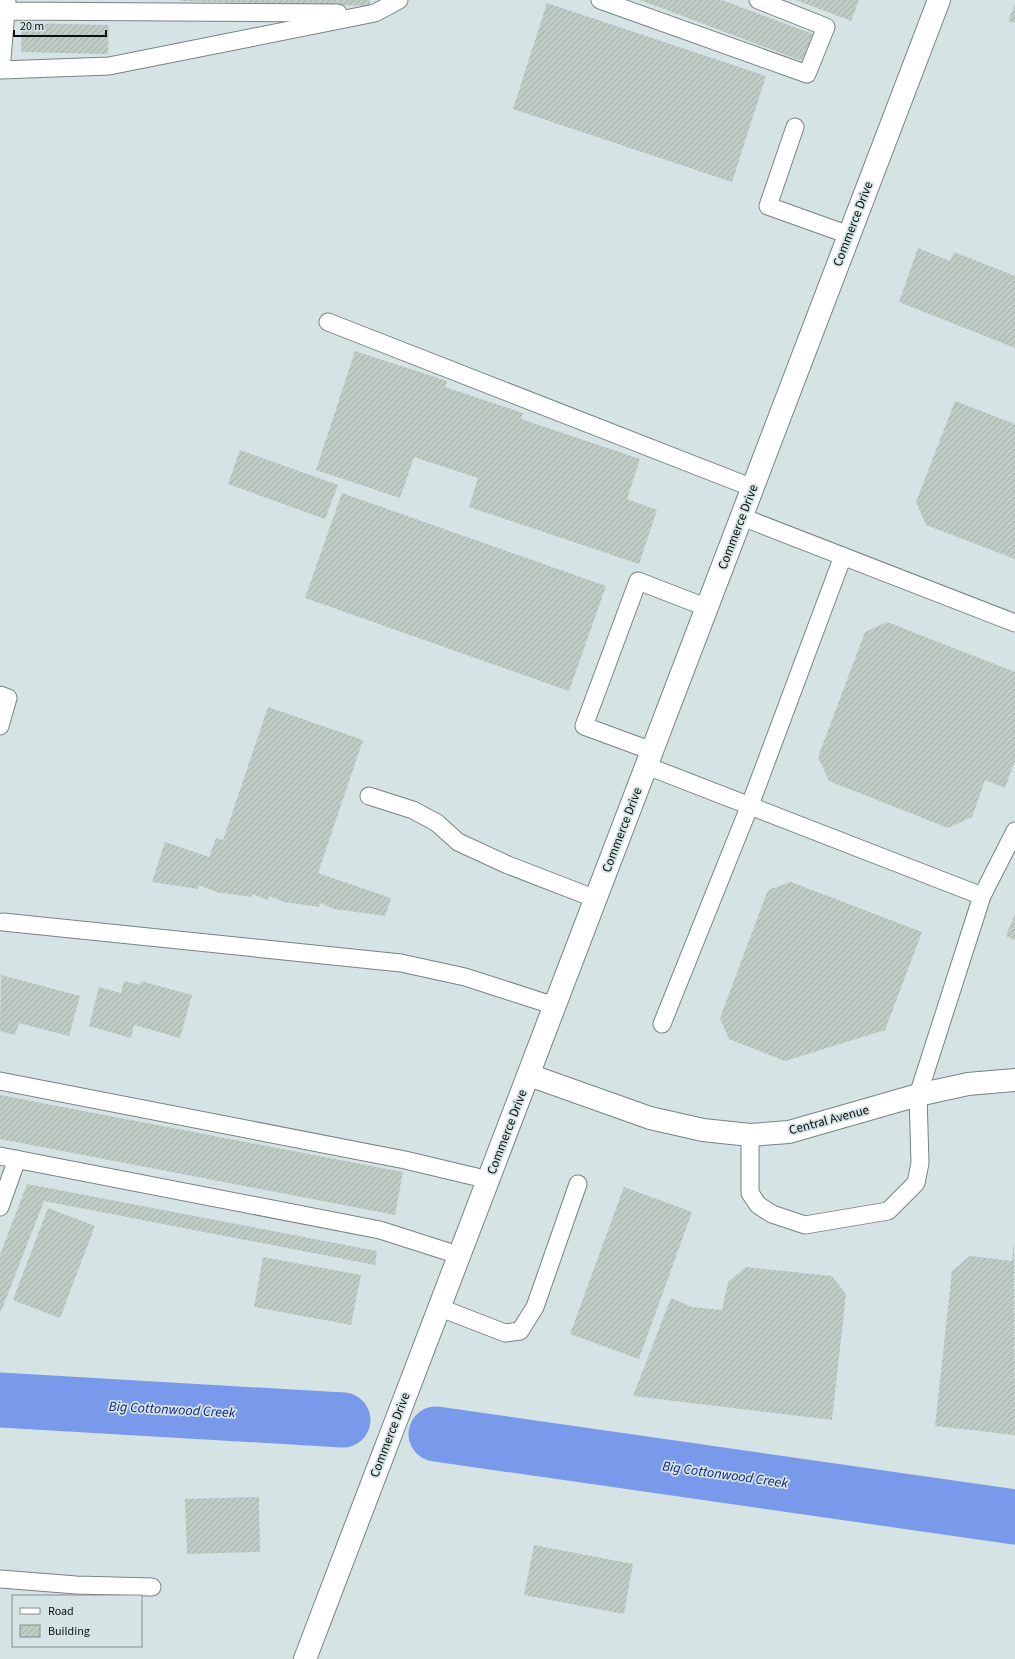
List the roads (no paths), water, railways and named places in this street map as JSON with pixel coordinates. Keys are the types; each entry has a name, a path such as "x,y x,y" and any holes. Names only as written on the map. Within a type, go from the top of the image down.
{"street":[{"name":"Commerce Drive","path":"305,1659 438,1307 556,1006 649,758 708,608 939,0"},
{"name":"Central Avenue","path":"529,1075 650,1118 703,1130 750,1135 788,1132 918,1095 968,1084 1015,1080"}],"lane":[{"path":"375,13 6,5 1,70 109,66 375,13 399,0"},
{"path":"600,0 808,74 826,27 758,0"},
{"path":"795,127 768,206 849,235"},
{"path":"328,322 753,488"},
{"path":"742,517 1015,623"},
{"path":"662,1024 750,805 843,556"},
{"path":"708,608 638,582 584,726 750,805 982,896"},
{"path":"0,695 8,698 0,726"},
{"path":"369,796 413,810 437,824 458,842 508,865 596,899"},
{"path":"750,1135 750,1193 758,1205 772,1214 805,1225 888,1211 916,1183 920,1163 918,1095 982,896 1015,831"},
{"path":"3,922 401,963 501,987 556,1006"},
{"path":"0,1081 398,1159 489,1180"},
{"path":"0,1156 380,1230 458,1255"},
{"path":"0,1207 17,1159"},
{"path":"438,1307 505,1333 520,1331 535,1307 578,1184"},
{"path":"0,1579 76,1585 152,1587"}],"waterway":[{"name":"Big Cottonwood Creek","path":"0,1400 343,1420"},
{"name":"Big Cottonwood Creek","path":"436,1434 1015,1517"}]}
